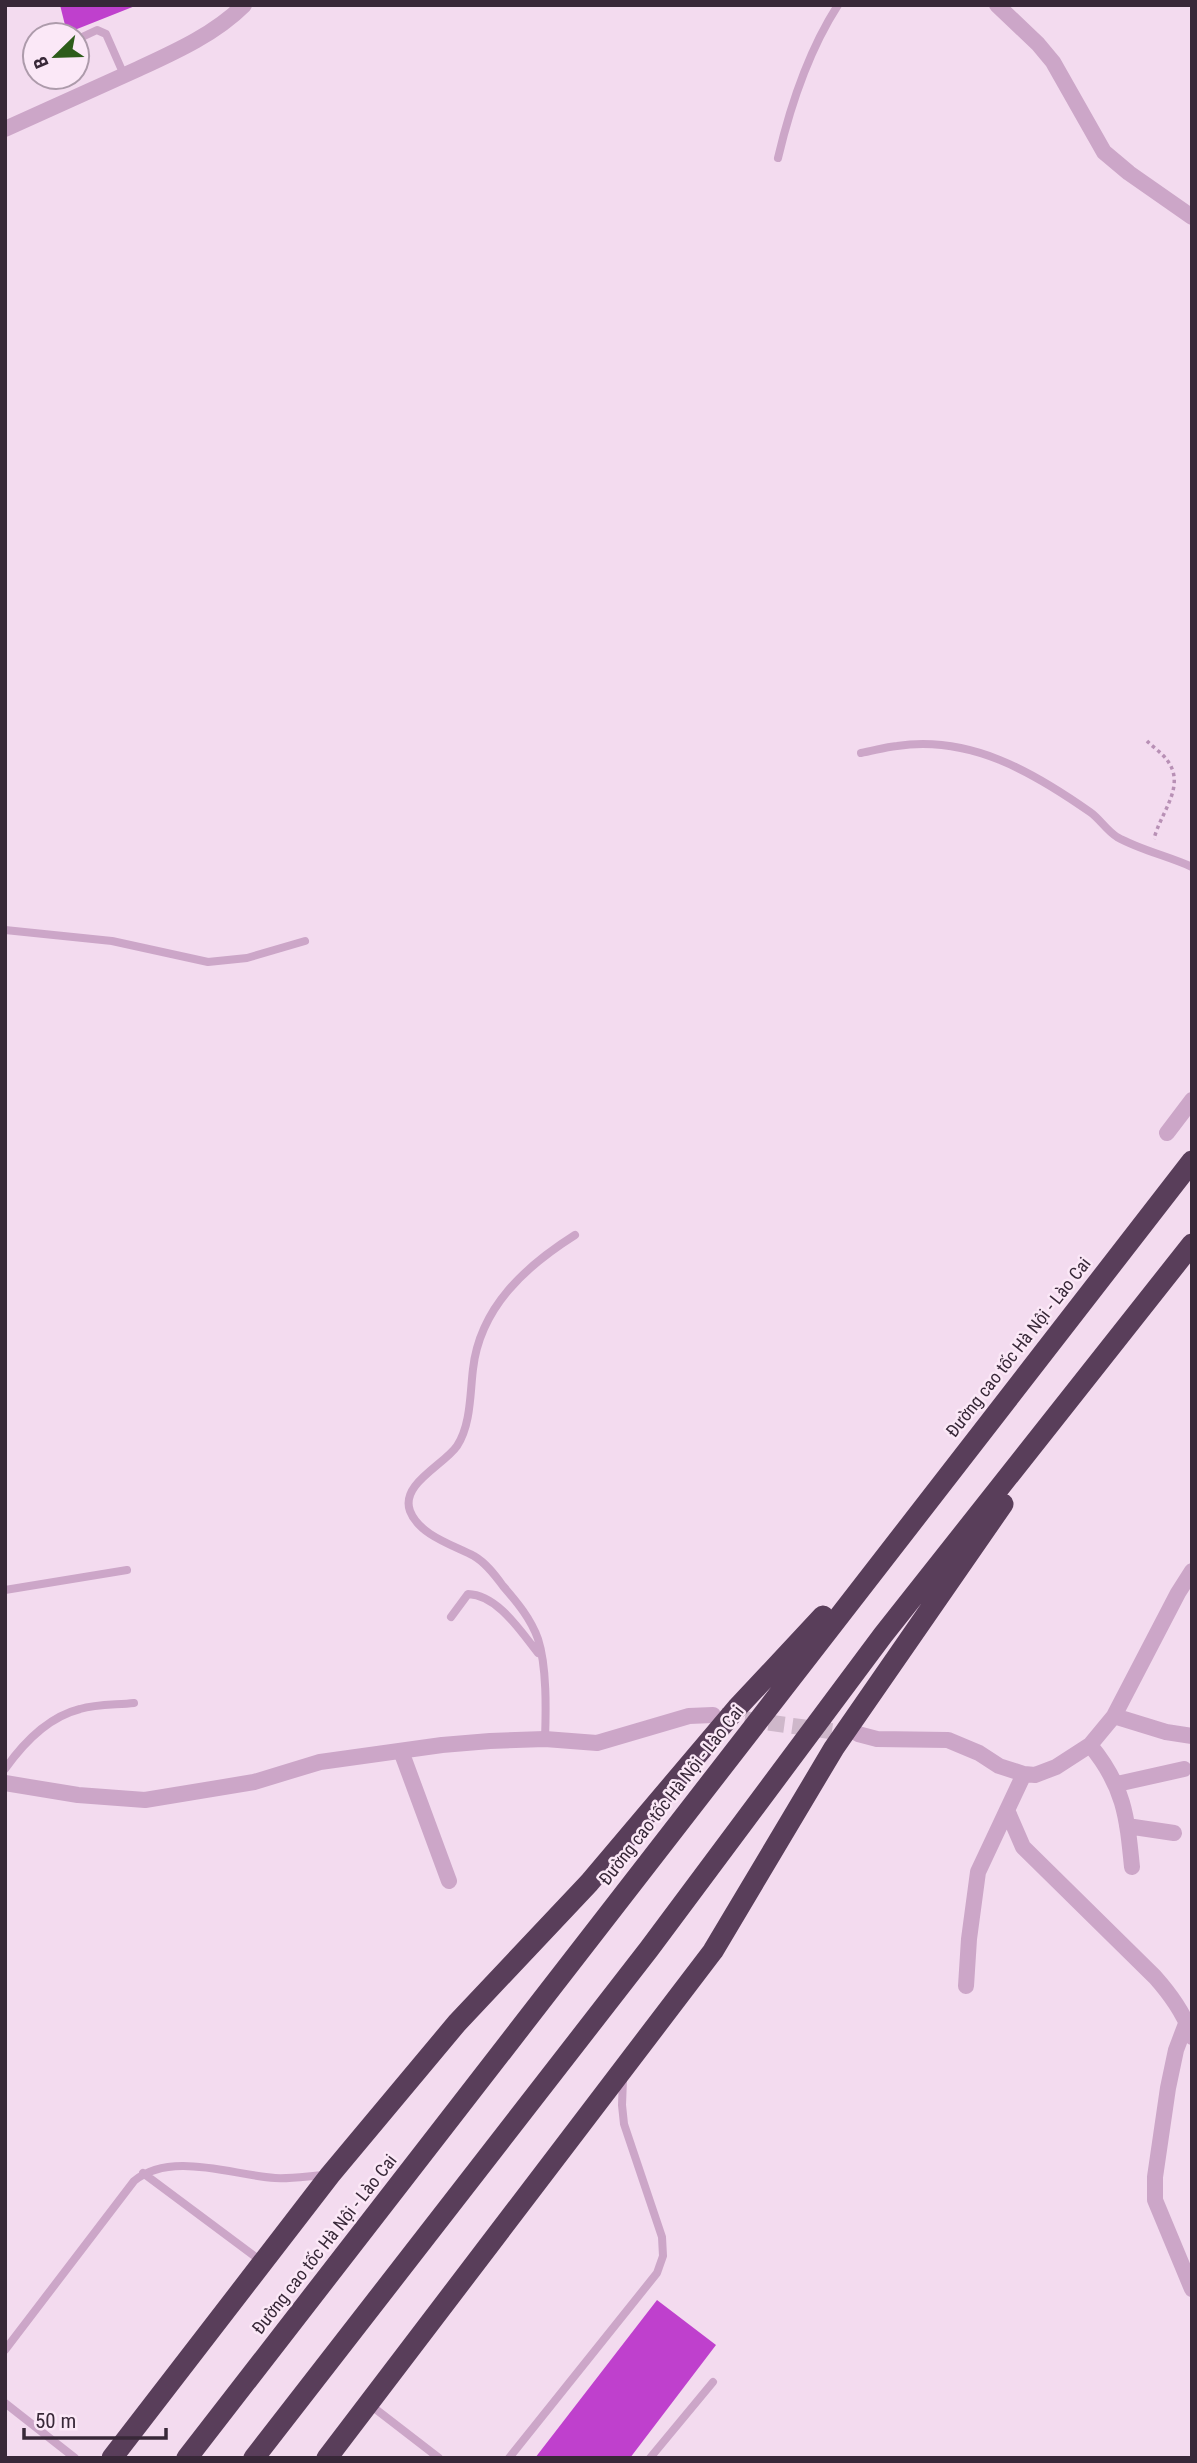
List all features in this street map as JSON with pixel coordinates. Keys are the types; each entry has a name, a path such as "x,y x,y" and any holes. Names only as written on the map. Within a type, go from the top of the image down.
{"highway":[{"name":"Đường cao tốc Hà Nội - Lào Cai","path":"187,2458 1192,1161"},
{"path":"254,2458 649,1949 883,1635 1192,1244"},
{"path":"327,2458 713,1951 834,1748 1113,1346"},
{"path":"112,2458 330,2175 457,2023 589,1883 737,1708 921,1508"}],"street":[{"path":"7,125 124,75 208,33 244,5"},
{"path":"997,5 1053,62 1104,152 1192,217"},
{"path":"1167,1133 1192,1100"},
{"path":"858,1734 877,1739 948,1740 979,1753 999,1766 1024,1774 1035,1774 1056,1767 1090,1745 1114,1716 1192,1571"},
{"path":"5,1783 78,1795 145,1800 254,1782 320,1762 442,1745 545,1739 597,1743 690,1716 713,1715"},
{"path":"1114,1716 1166,1732 1192,1736"},
{"path":"1090,1745 1117,1784 1124,1805 1132,1867"},
{"path":"401,1751 449,1881"},
{"path":"1117,1784 1184,1769"},
{"path":"966,1986 978,1872 1024,1774"},
{"path":"1007,1810 1023,1847 1155,1977 1169,1993 1189,2029 1176,2050 1168,2088 1155,2177 1155,2200 1192,2289"},
{"path":"1127,1826 1174,1833"}],"lane":[{"path":"778,158 783,135 816,47 838,5"},
{"path":"91,33 97,30 106,34 124,75"},
{"path":"861,753 900,745 934,745 952,746 1003,760 1025,769 1073,801 1121,839 1192,867"},
{"path":"5,930 112,941 208,962 247,958 305,941"},
{"path":"545,1739 546,1695 538,1640 519,1605 478,1558 428,1532 415,1520 408,1503 420,1479 457,1446 467,1420 478,1344 497,1306 521,1275 547,1253 575,1235"},
{"path":"5,1590 127,1570"},
{"path":"451,1617 468,1594 479,1594 514,1622 540,1656"},
{"path":"5,1769 21,1746 43,1727 79,1709 134,1703"},
{"path":"509,2458 657,2273 663,2256 662,2237 624,2124 623,2072"},
{"path":"5,2350 134,2181 143,2173 161,2167 182,2165 279,2178 330,2175"},
{"path":"143,2173 263,2263"},
{"path":"650,2458 713,2382"},
{"path":"5,2403 75,2458"},
{"path":"369,2404 439,2458"}],"path":[{"path":"1147,741 1168,761 1175,776 1175,788 1160,820 1153,851"}],"building":[{"path":"60,5 135,5 91,23 91,21 64,21"},
{"path":"657,2300 716,2345 630,2458 535,2458"}],"tunnel":[{"path":"721,1716 852,1734"}]}
